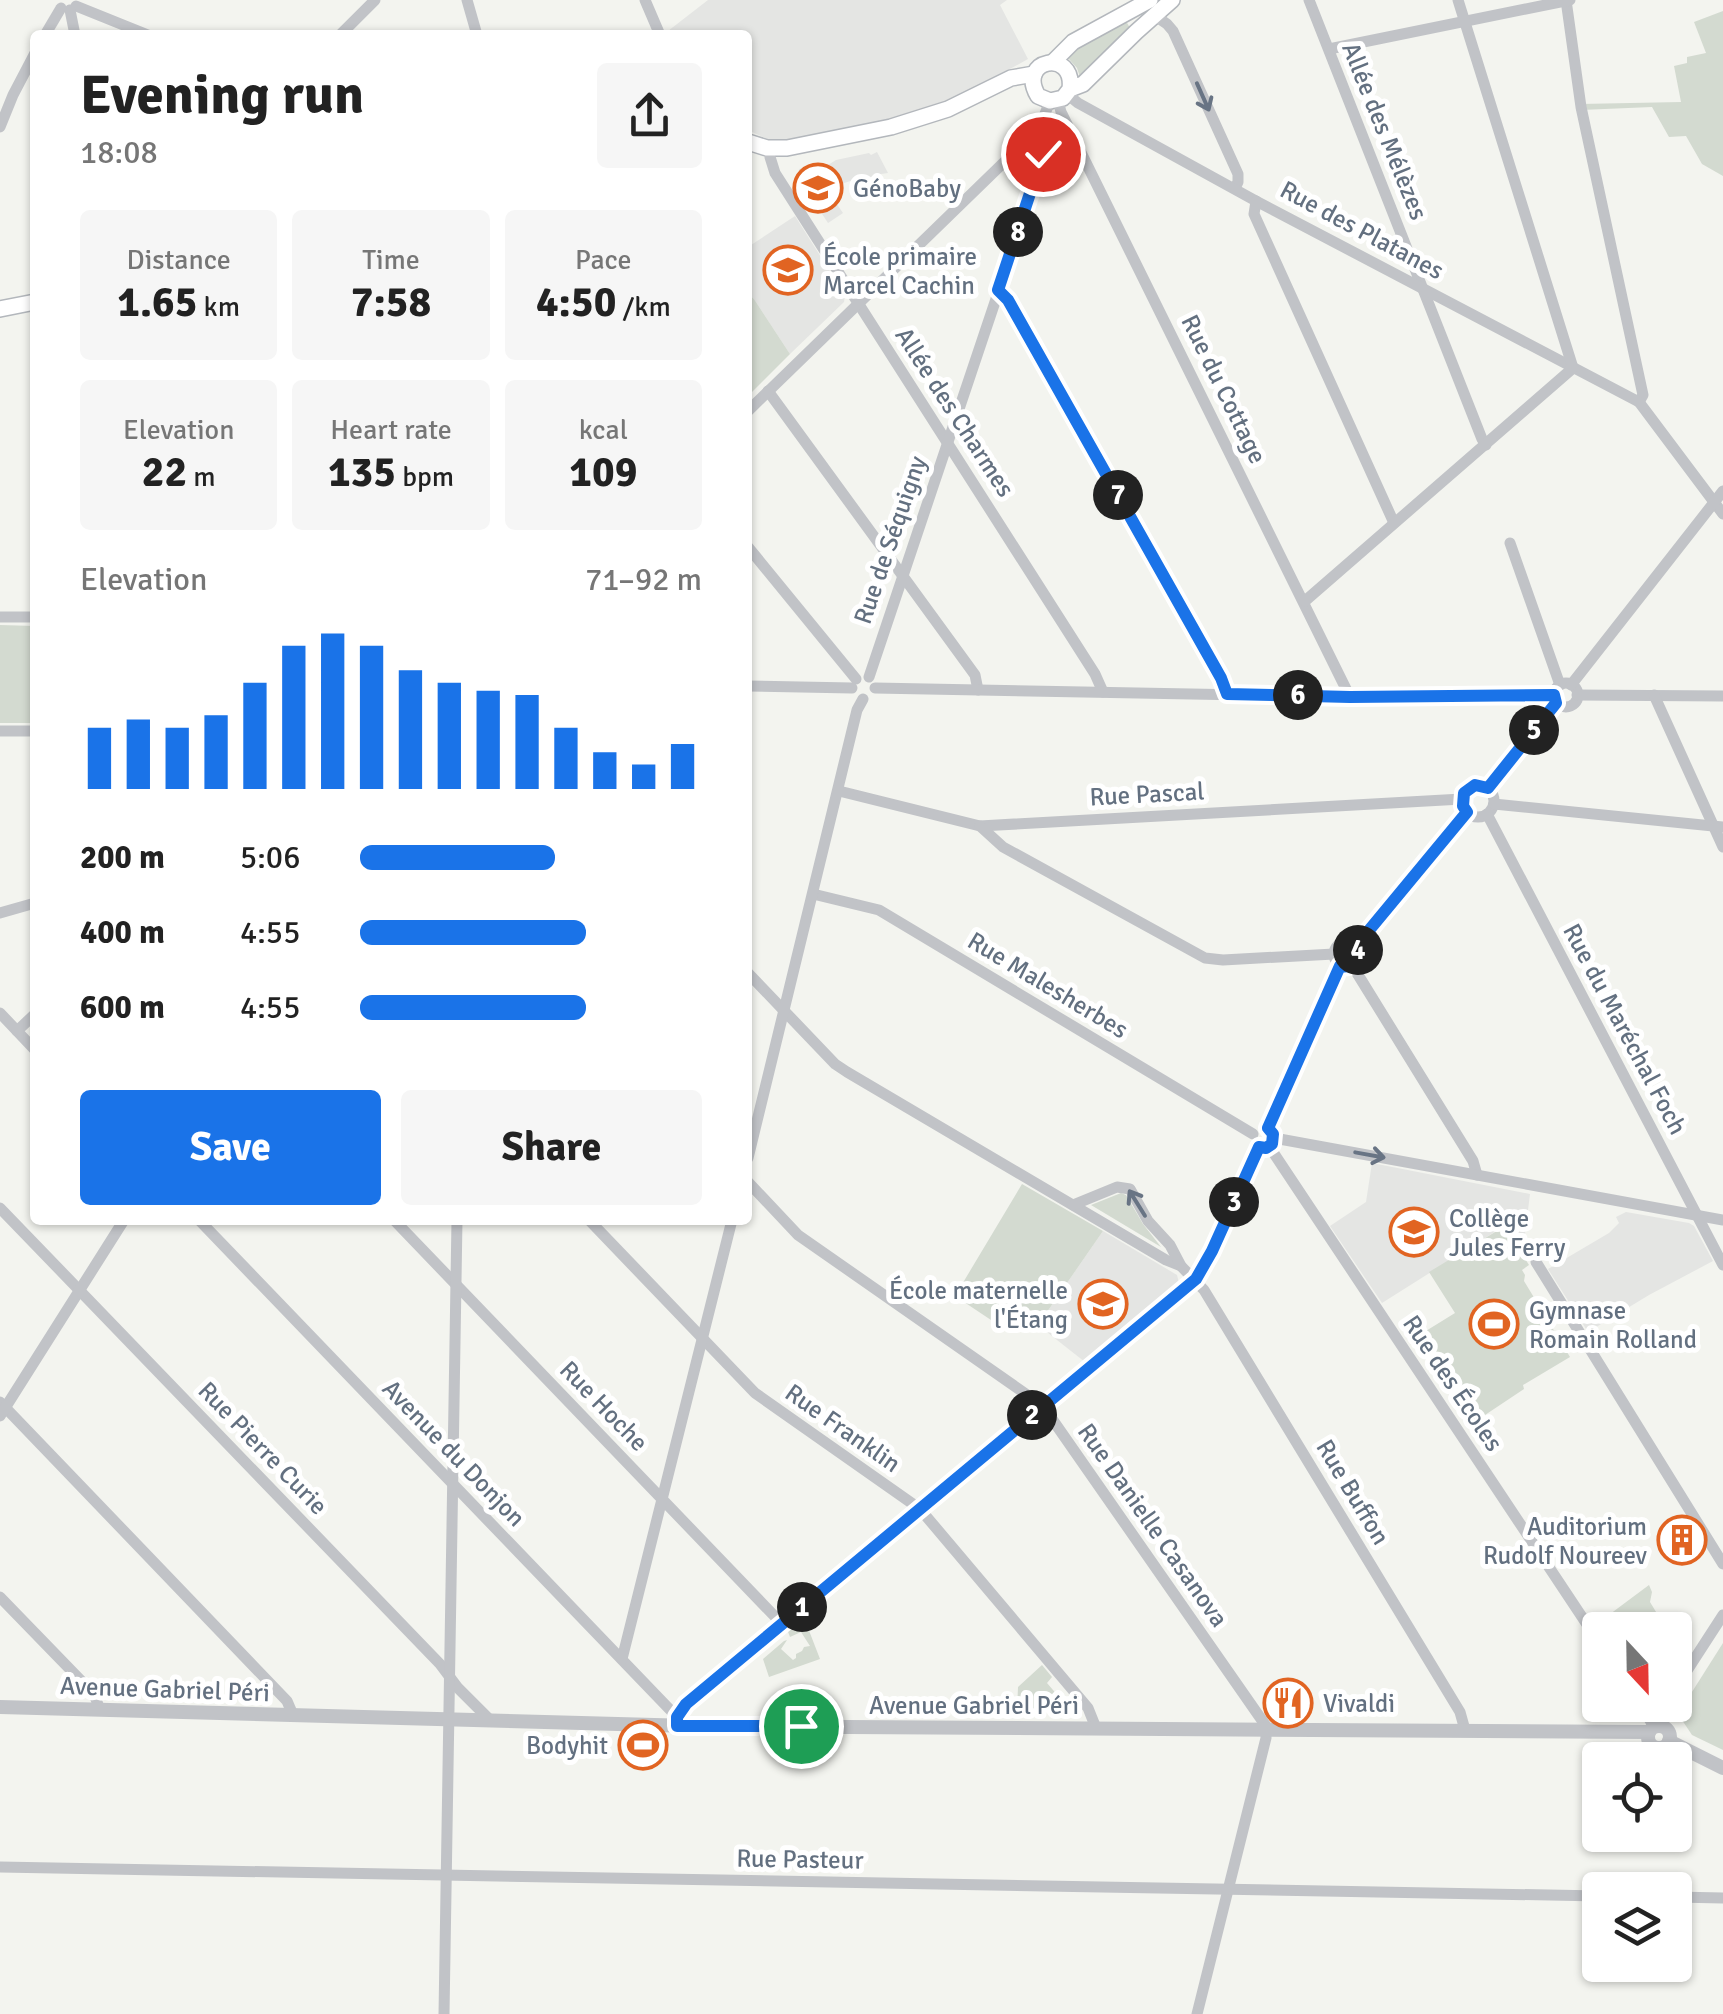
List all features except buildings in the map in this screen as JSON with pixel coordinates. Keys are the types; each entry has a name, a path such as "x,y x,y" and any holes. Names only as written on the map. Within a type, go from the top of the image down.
{"main road":[{"path":"1049,94 1042,65 1054,62 1073,42 1172,0"},
{"path":"752,149 770,156 808,153 912,130 952,115 1007,86 1049,94 1083,84 1152,7"},
{"path":"1049,94 1070,78 1054,62"},
{"path":"752,148 786,148 891,127 948,109 1011,78 1049,94"},
{"path":"1,306 30,303"}],"street":[{"path":"345,30 375,0"},
{"path":"467,0 476,30"},
{"path":"645,0 658,30"},
{"name":"Allée des Mélèzes","path":"1309,0 1486,445"},
{"path":"1304,601 1573,368 1458,0"},
{"path":"1329,49 1568,0 1580,104 1643,395 1638,402 1723,514"},
{"path":"48,30 69,5"},
{"path":"69,5 75,30"},
{"path":"69,5 135,30"},
{"path":"1152,7 1173,31 1238,174 1236,188"},
{"path":"0,126 6,94 30,60"},
{"path":"752,406 1033,134 1041,124 1049,94"},
{"name":"Rue des Platanes","path":"1049,94 1078,103 1638,402"},
{"name":"Rue du Cottage","path":"1049,94 1350,697"},
{"name":"Rue de Séquigny","path":"863,683 1042,162 1043,154 1033,134"},
{"name":"Allée des Charmes","path":"770,156 775,173 1085,657 1103,692"},
{"path":"1256,201 1254,214 1394,523"},
{"path":"998,290 1008,300 1212,660 1227,694"},
{"path":"768,391 974,675 978,690"},
{"path":"1488,788 1723,490"},
{"path":"1510,543 1564,692"},
{"path":"752,552 863,683"},
{"path":"0,617 30,617"},
{"path":"752,1141 857,710 863,699 855,695 863,683"},
{"path":"752,686 863,683 978,690 1350,697 1564,692 1723,696"},
{"path":"1654,696 1718,826 1723,847"},
{"path":"0,731 30,731"},
{"path":"1490,809 1494,798 1488,788 1475,785 1464,793 1465,805 1476,816 1490,809 1718,826"},
{"name":"Rue Pascal","path":"838,791 980,826 1465,805"},
{"path":"980,826 1003,847 1206,958 1342,962 1358,959 1356,946 1465,805"},
{"name":"Rue du Maréchal Foch","path":"1490,809 1723,1265"},
{"name":"Rue Malesherbes","path":"813,894 879,910 1253,1134 1260,1127 1268,1140"},
{"path":"0,913 30,904"},
{"path":"1356,946 1342,942 1335,949 1473,1161 1477,1175"},
{"path":"677,1721 686,1704 1196,1279 1268,1140 1342,962"},
{"path":"752,977 846,1072 1180,1266"},
{"path":"0,1013 30,1045"},
{"path":"17,1031 30,1019"},
{"path":"1268,1140 1723,1220"},
{"name":"Rue des Écoles","path":"1268,1140 1582,1617"},
{"name":"Rue Danielle Casanova","path":"752,1186 798,1235 1043,1406 1267,1730"},
{"path":"1073,1205 1117,1186 1130,1189 1180,1266"},
{"name":"Rue Pierre Curie","path":"0,1208 491,1721"},
{"path":"121,1225 2,1409 287,1701 293,1715"},
{"name":"Avenue du Donjon","path":"204,1225 622,1659 677,1721"},
{"name":"Rue Hoche","path":"399,1225 782,1624"},
{"path":"444,2014 457,1225"},
{"name":"Rue Franklin","path":"594,1225 763,1400 920,1509 1088,1708 1096,1728"},
{"path":"622,1659 731,1225"},
{"path":"1536,1262 1723,1564"},
{"name":"Rue Buffon","path":"1180,1266 1204,1290 1460,1712 1465,1730"},
{"path":"0,1597 94,1694 100,1710"},
{"path":"1692,1663 1723,1615"},
{"name":"Avenue Gabriel Péri","path":"0,1707 491,1721 1658,1732 1723,1768"},
{"path":"1652,1722 1658,1732"},
{"path":"1658,1732 1660,1722"},
{"path":"1197,2014 1267,1730"},
{"name":"Rue Pasteur","path":"0,1867 1582,1896"},
{"path":"1692,1898 1723,1898"}],"shaded area":[{"path":"708,0 1007,0 1000,5 1028,59 916,116 780,145 752,132 752,30 669,30"},
{"path":"1723,11 1723,176 1702,164 1686,136 1669,137 1652,107 1581,110 1580,104 1681,102 1674,66 1687,63 1687,57 1706,53 1694,22"},
{"path":"1126,21 1130,28 1080,77 1068,58 1079,46"},
{"name":"GénoBaby","path":"877,152 888,173 874,175 875,182 859,185 857,179 831,187 843,213 828,223 798,177 799,169 816,164 820,170 836,160"},
{"name":"École primaire Marcel Cachin","path":"795,216 845,295 844,302 790,354 752,297 752,244"},
{"path":"752,297 754,299 790,354 752,392"},
{"path":"0,625 30,626 30,723 0,723"},
{"name":"Collège Jules Ferry","path":"1372,1163 1530,1194 1525,1234 1528,1243 1519,1249 1504,1226 1382,1303 1330,1226 1366,1202"},
{"path":"1022,1184 1103,1231 1038,1325 1004,1302 991,1320 955,1296"},
{"path":"1121,1193 1126,1195 1161,1247 1091,1205"},
{"path":"1626,1212 1689,1223 1713,1261 1588,1332 1548,1269 1609,1233 1619,1223 1616,1217"},
{"name":"Gymnase Romain Rolland","path":"1505,1226 1529,1265 1522,1270 1524,1281 1570,1357 1523,1385 1524,1389 1476,1421 1421,1334 1455,1313 1429,1272"},
{"name":"École maternelle l'Étang","path":"1103,1231 1177,1275 1179,1283 1085,1362 1038,1325"},
{"path":"1649,1585 1650,1602 1656,1612 1613,1612"},
{"path":"803,1615 820,1659 769,1677 763,1659 784,1641 787,1640 781,1649 793,1660 804,1647 810,1646 801,1632 790,1637 787,1629 791,1626 793,1631 802,1624"},
{"path":"1723,1643 1723,1750 1692,1735 1683,1722 1692,1722 1692,1692"},
{"path":"1042,1665 1052,1677 1047,1683 1071,1711 1017,1711 1018,1687"}],"place":[{"name":"GénoBaby","path":"818,188"},
{"name":"École primaire Marcel Cachin","path":"788,270"},
{"name":"Collège Jules Ferry","path":"1414,1232"},
{"name":"École maternelle l'Étang","path":"1103,1304"},
{"name":"Gymnase Romain Rolland","path":"1494,1324"},
{"name":"Auditorium Rudolf Noureev","path":"1682,1540"},
{"name":"Vivaldi","path":"1288,1703"},
{"name":"Bodyhit","path":"643,1745"}],"route":[{"path":"801,1726 677,1726 677,1717 686,1704 1196,1279 1259,1147 1272,1144 1274,1138 1268,1128 1340,966 1348,967 1358,959 1356,946 1467,812 1463,806 1464,793 1475,785 1488,788 1556,703 1554,695 1227,694 1008,300 998,290 1043,154"}]}
